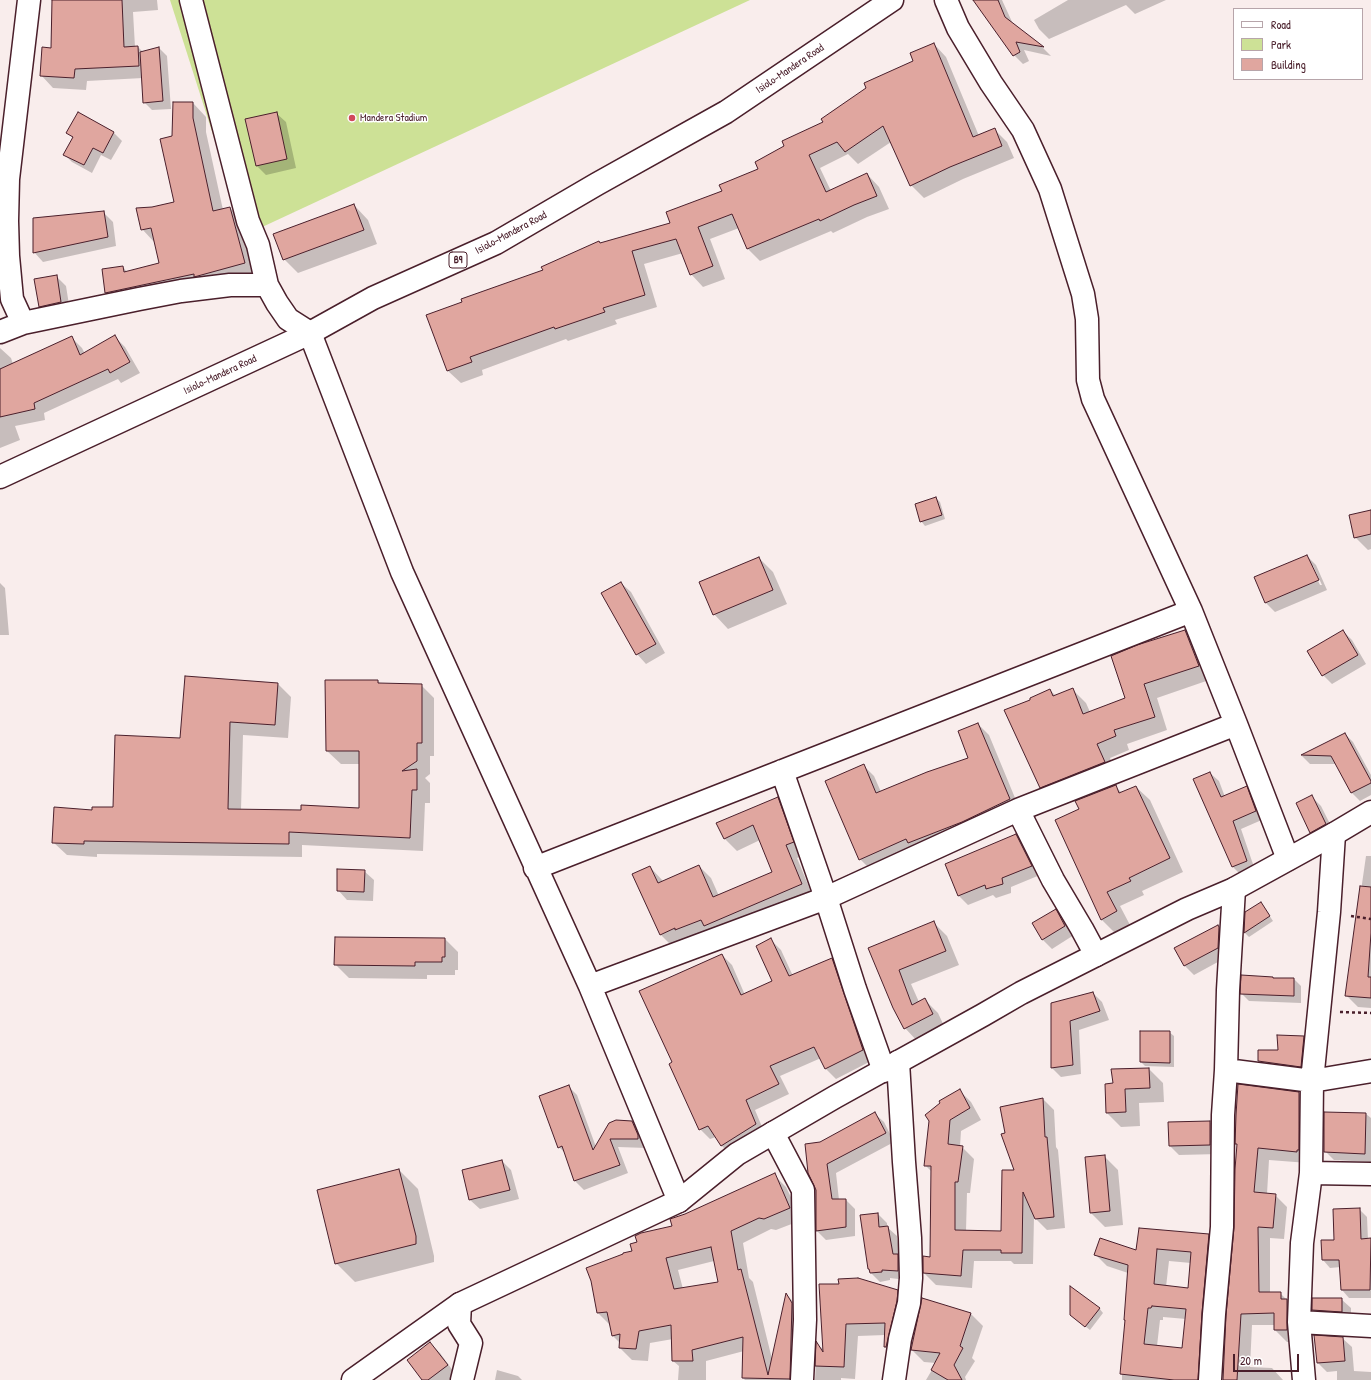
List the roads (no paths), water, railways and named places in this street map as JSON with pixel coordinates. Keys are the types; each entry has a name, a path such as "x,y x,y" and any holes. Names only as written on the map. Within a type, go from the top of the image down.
{"main road":[{"path":"24,323 12,300 8,256 8,214 9,172 29,0"},
{"path":"191,0 248,221 258,245 267,285 276,304 288,319 310,333 402,572 535,868 590,986 680,1201"},
{"name":"Isiolo-Mandera Road","path":"0,477 310,333 373,298 496,243 604,180 726,112 892,0"},
{"path":"946,0 958,28 991,83 1023,130 1050,189 1083,294 1087,319 1088,380 1093,399 1191,611 1288,859"},
{"path":"0,332 24,323 181,291 230,285 267,285"},
{"path":"535,868 1191,611"},
{"path":"590,986 826,898 1018,810 1236,724"},
{"path":"782,771 826,898 855,989 891,1066 904,1162 910,1238 911,1278 909,1303 900,1339 894,1380"},
{"path":"1018,810 1053,880 1096,955"},
{"path":"353,1380 460,1304 680,1201 737,1154 1021,992 1187,909 1234,889 1371,812"},
{"path":"1304,1380 1299,1322 1302,1243 1311,1173 1312,1081 1329,912 1334,834"},
{"path":"1210,1380 1222,1227 1223,1115 1234,889"},
{"path":"1226,1070 1312,1081 1371,1071"},
{"path":"773,1133 803,1190 805,1320 802,1380"},
{"path":"1311,1173 1371,1174"},
{"path":"460,1304 459,1324 471,1343 462,1380"},
{"path":"1299,1322 1371,1326"}],"place":[{"name":"Mandera Stadium","path":"352,118"}]}
